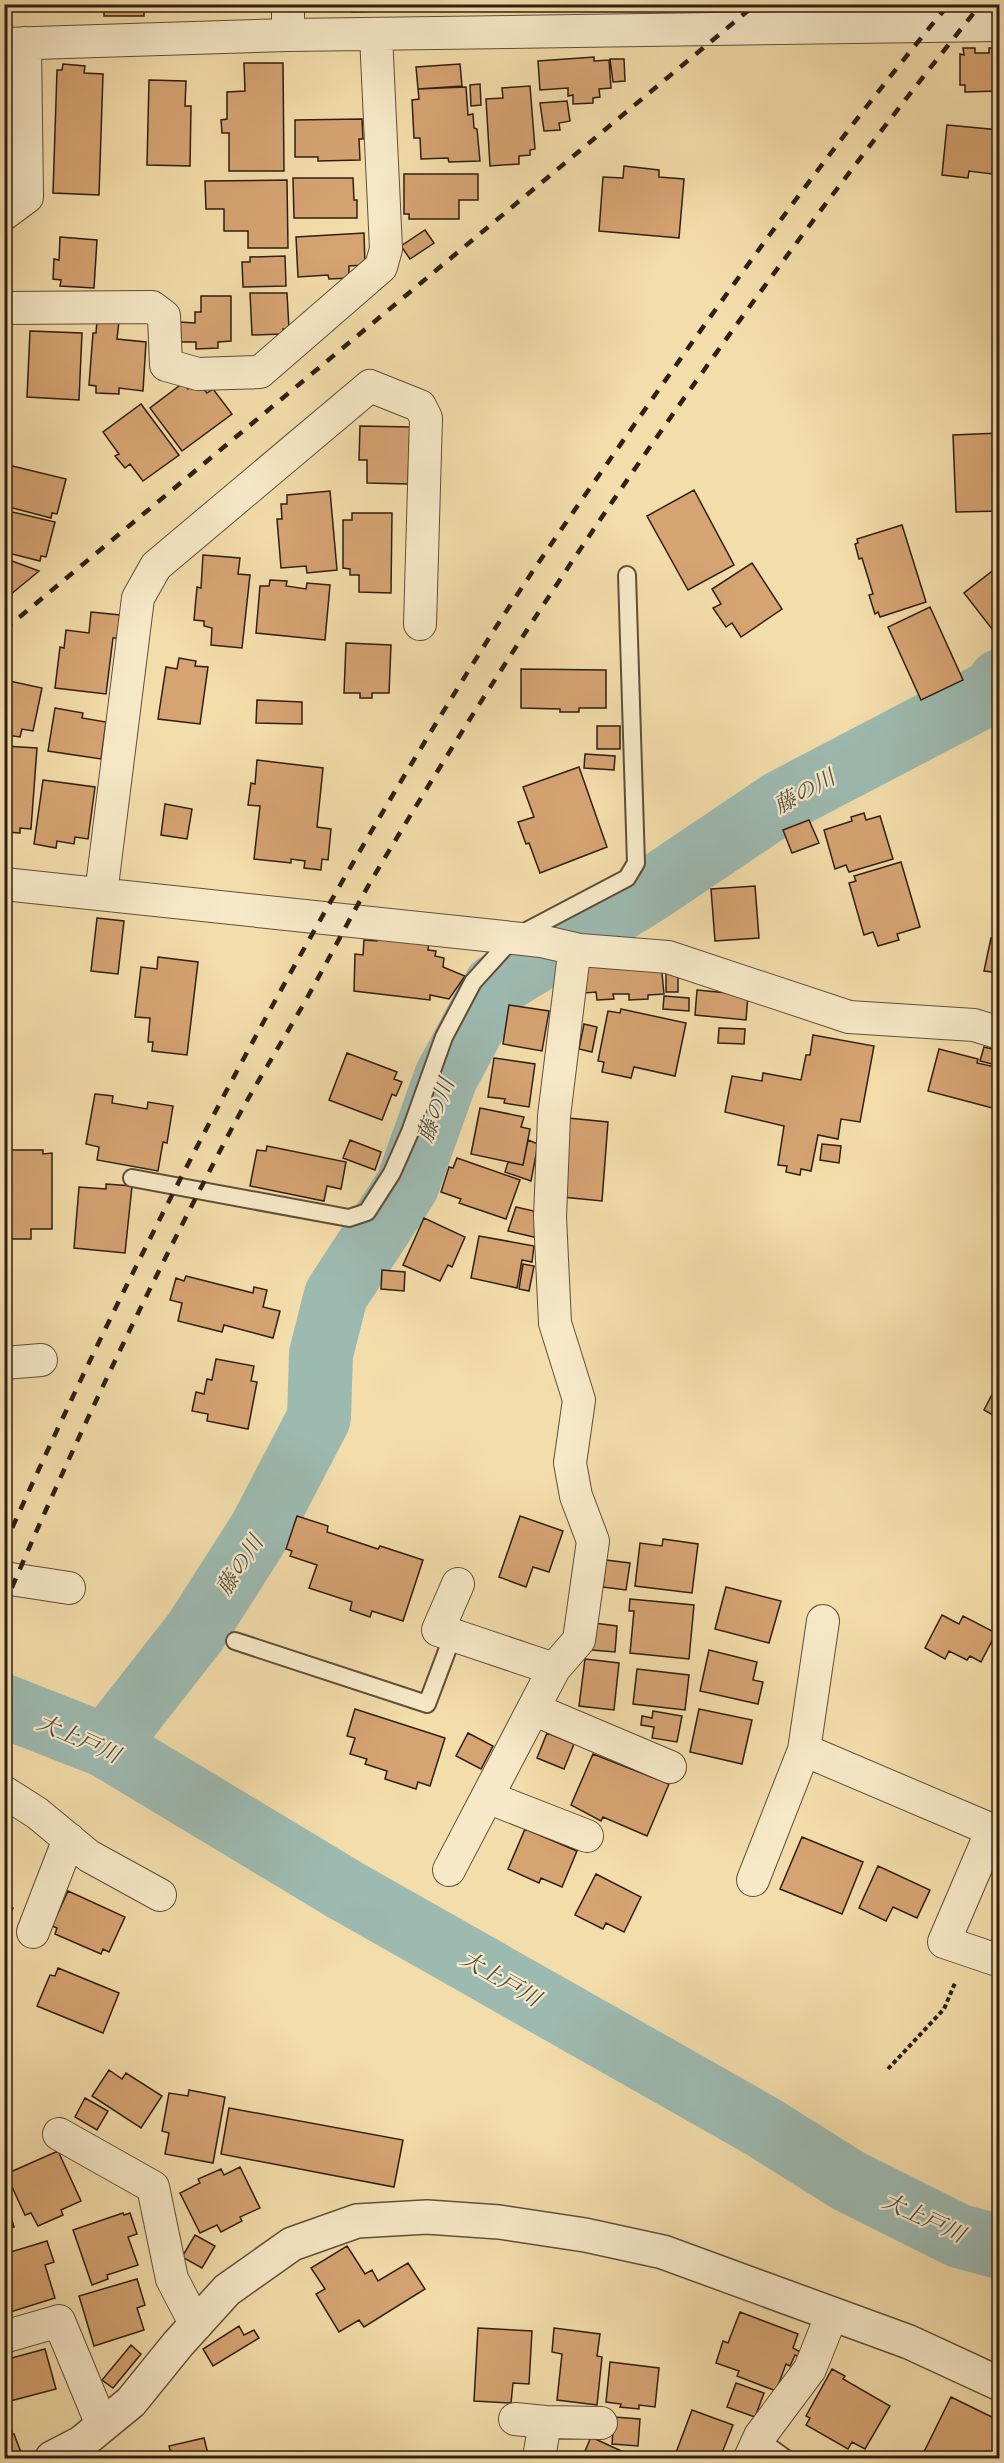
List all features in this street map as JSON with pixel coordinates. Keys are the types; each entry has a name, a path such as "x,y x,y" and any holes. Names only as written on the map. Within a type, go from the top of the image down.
{"street":[{"path":"4,214 27,197 15,44 288,20 376,35 518,18 999,25"},
{"path":"4,308 152,307 164,316 166,365 198,374 260,372 381,267 386,249 376,35"},
{"path":"101,894 138,598 156,566 370,386 420,406 426,418 420,624"},
{"path":"4,884 527,940 577,949 668,957 849,1017 974,1025 999,1033"},
{"path":"449,1869 554,1669 579,1640 593,1541 576,1496 570,1463 579,1400 555,1323 550,1217 554,1116 573,962 577,949"},
{"path":"4,1363 41,1360"},
{"path":"4,1578 69,1588"},
{"path":"458,1584 438,1630 554,1669"},
{"path":"753,1880 804,1750 823,1621"},
{"path":"533,1709 670,1767"},
{"path":"804,1750 992,1830 944,1942 999,1961"},
{"path":"4,1791 89,1856 160,1894"},
{"path":"487,1797 587,1836"},
{"path":"33,1932 69,1839"},
{"path":"59,2134 153,2187 172,2279 196,2325"},
{"path":"52,2458 81,2443 131,2402 227,2290 292,2244 357,2221 427,2217 499,2222 585,2235 663,2252 909,2342 999,2384"},
{"path":"754,2449 810,2369 832,2314"},
{"path":"4,2337 59,2321 102,2425"},
{"path":"539,2458 530,2421 602,2423"}],"lane":[{"path":"132,1178 349,1218 367,1212 392,1173 410,1132 444,1037 473,982 527,940 627,878 636,863 627,575"},
{"path":"235,1641 427,1704 453,1635"},
{"path":"754,2449 785,2458"}],"building":[{"path":"104,4 144,4 144,16 104,16"},
{"path":"352,4 398,4 398,10 352,12"},
{"path":"404,4 447,4 447,9 409,10 409,5"},
{"path":"963,48 975,48 975,53 989,53 989,48 998,48 1000,91 965,92 965,85 960,85 960,54 964,55"},
{"path":"594,57 594,61 609,60 611,88 599,89 600,97 593,98 593,103 573,104 573,95 568,96 568,88 540,90 538,61"},
{"path":"610,59 624,59 625,81 613,82"},
{"path":"244,63 283,63 284,171 229,171 229,133 222,133 221,120 227,119 227,92 245,91"},
{"path":"63,64 85,66 84,73 103,74 99,195 53,193 57,70 62,70"},
{"path":"460,64 462,86 418,89 416,67"},
{"path":"4,71 8,71 8,126 4,126"},
{"path":"149,80 186,81 185,106 191,106 190,166 147,165"},
{"path":"480,84 481,105 471,106 470,85"},
{"path":"530,86 535,149 530,150 530,155 519,156 519,164 490,166 486,99 503,98 502,88"},
{"path":"466,87 468,115 473,114 474,128 477,129 480,161 449,162 448,158 421,159 420,138 414,138 412,100 419,99 418,89"},
{"path":"567,101 570,121 559,123 560,130 544,131 540,103"},
{"path":"362,119 363,139 359,139 360,160 318,161 318,157 295,157 295,120"},
{"path":"947,125 1000,130 1000,175 969,171 968,178 942,175"},
{"path":"624,166 659,170 659,177 684,179 679,238 599,231 603,177 623,178"},
{"path":"404,174 478,174 478,200 459,200 459,219 409,219 409,214 404,214"},
{"path":"293,178 353,178 357,218 294,218"},
{"path":"287,180 288,248 248,248 248,231 224,231 224,209 206,209 205,181"},
{"path":"425,230 434,243 410,259 401,246"},
{"path":"364,233 365,265 349,266 349,278 329,279 328,275 298,277 296,237"},
{"path":"60,237 97,240 94,288 60,286 61,280 53,279 54,259 59,260"},
{"path":"285,256 286,286 243,287 242,262 250,262 250,257"},
{"path":"250,293 287,293 289,329 283,329 283,334 252,335"},
{"path":"201,296 231,296 231,341 218,342 218,348 196,349 196,342 181,342 180,322 195,323 195,312 201,312"},
{"path":"97,320 119,321 117,339 146,342 143,391 119,388 119,394 96,393 96,386 89,385 93,333 96,333"},
{"path":"30,331 82,333 79,400 27,397"},
{"path":"198,382 207,393 213,389 232,414 182,451 150,408 183,383 188,389"},
{"path":"141,404 179,455 143,481 130,464 125,468 115,456 119,454 103,432"},
{"path":"360,426 410,427 408,484 367,483 367,460 359,460"},
{"path":"999,433 1000,511 956,512 953,435"},
{"path":"4,464 66,479 57,514 52,513 51,518 5,506"},
{"path":"694,490 734,565 688,590 647,516"},
{"path":"330,491 337,570 307,573 306,566 281,568 277,519 282,519 281,504 287,504 287,495"},
{"path":"4,510 55,522 46,557 41,556 40,561 4,552"},
{"path":"352,513 392,513 391,593 359,592 359,575 350,575 350,569 343,568 343,520 352,520"},
{"path":"902,525 926,602 880,617 878,612 875,614 869,595 873,594 862,558 859,559 855,544 858,543 857,539"},
{"path":"203,555 240,558 238,574 250,575 242,648 211,645 212,628 204,626 204,621 194,620 197,587 201,588"},
{"path":"4,558 39,571 4,600"},
{"path":"752,563 782,609 741,637 732,623 726,627 713,608 721,604 712,589"},
{"path":"1000,565 1000,623 992,629 964,593"},
{"path":"270,580 287,581 286,586 306,589 307,583 330,585 325,640 256,633 260,586 269,586"},
{"path":"930,607 963,680 921,700 888,627"},
{"path":"91,612 120,615 117,638 113,638 106,694 55,688 60,647 64,648 66,630 89,633"},
{"path":"346,643 391,645 389,693 372,693 372,698 360,698 360,693 344,693"},
{"path":"179,658 196,661 195,666 208,667 200,724 158,719 166,667 177,669"},
{"path":"521,669 606,670 606,708 579,708 579,712 560,712 560,709 521,708"},
{"path":"5,680 42,688 33,731 22,729 20,737 6,735 8,727 4,726"},
{"path":"257,700 302,702 302,724 256,723"},
{"path":"55,708 83,713 82,718 106,722 101,759 48,751"},
{"path":"597,726 620,726 620,749 597,749"},
{"path":"4,746 37,748 31,829 20,828 20,833 4,832"},
{"path":"585,754 615,756 614,770 584,768"},
{"path":"257,760 323,768 317,827 331,829 328,860 322,859 321,870 304,868 305,861 291,859 291,863 254,859 260,806 248,805 251,783 255,784"},
{"path":"579,767 607,847 540,873 518,822 534,817 523,787"},
{"path":"43,780 95,787 88,839 75,837 74,844 57,841 56,848 34,844"},
{"path":"165,804 192,809 187,839 161,835"},
{"path":"864,813 866,820 880,816 893,859 849,872 846,865 835,869 824,830 852,821 851,817"},
{"path":"809,820 819,843 792,853 783,830"},
{"path":"901,862 920,927 897,934 899,940 878,946 873,932 864,935 849,883 856,881 854,876"},
{"path":"755,886 759,938 715,941 711,889"},
{"path":"97,918 124,921 118,974 91,971"},
{"path":"378,936 429,941 428,950 436,951 435,956 444,958 443,967 465,976 449,999 430,995 430,1000 354,991 355,954 363,955 364,940 377,941"},
{"path":"991,938 1000,940 1000,973 984,971"},
{"path":"158,957 198,962 187,1055 152,1051 153,1042 148,1042 150,1018 135,1017 141,967 157,969"},
{"path":"661,963 664,994 648,995 648,999 629,1000 629,994 613,994 614,999 597,1000 596,992 584,993 582,967"},
{"path":"666,971 678,971 678,992 666,992"},
{"path":"697,990 748,995 746,1020 695,1015"},
{"path":"664,996 689,998 689,1011 663,1009"},
{"path":"509,1005 549,1011 542,1051 503,1044"},
{"path":"621,1009 686,1023 675,1076 634,1067 631,1078 602,1072 604,1062 598,1061 608,1011 620,1013"},
{"path":"584,1024 597,1027 592,1052 579,1049"},
{"path":"719,1028 745,1029 744,1044 718,1043"},
{"path":"813,1035 874,1046 860,1122 841,1119 838,1139 818,1135 811,1171 801,1169 800,1175 786,1172 787,1166 778,1165 784,1126 725,1112 732,1076 762,1081 763,1073 801,1080 806,1055 810,1055"},
{"path":"984,1047 1000,1051 1000,1066 980,1061"},
{"path":"939,1049 978,1059 977,1063 1000,1068 1000,1110 928,1091"},
{"path":"347,1053 397,1072 394,1079 402,1082 396,1096 392,1094 382,1120 329,1100"},
{"path":"494,1058 535,1064 529,1107 504,1103 505,1099 488,1097"},
{"path":"4,1082 7,1082 8,1116 4,1116"},
{"path":"95,1094 113,1096 112,1103 147,1109 148,1102 173,1106 167,1143 163,1142 158,1171 97,1160 99,1147 86,1144"},
{"path":"480,1108 524,1117 521,1127 530,1129 523,1165 471,1154"},
{"path":"568,1118 608,1122 602,1201 562,1197"},
{"path":"350,1140 381,1152 375,1170 343,1158"},
{"path":"528,1140 538,1144 531,1181 505,1172 508,1162 523,1165"},
{"path":"822,1144 841,1146 839,1163 820,1160"},
{"path":"267,1146 346,1162 341,1189 327,1186 324,1201 250,1186 257,1150 266,1151"},
{"path":"4,1150 43,1150 43,1154 52,1153 52,1229 31,1229 31,1239 4,1239"},
{"path":"457,1158 520,1180 506,1219 459,1203 461,1199 441,1192 449,1167 453,1168"},
{"path":"106,1184 132,1186 125,1253 74,1248 79,1187 106,1189"},
{"path":"516,1207 538,1212 538,1238 508,1231"},
{"path":"424,1218 465,1237 452,1267 448,1265 440,1281 403,1265"},
{"path":"479,1236 534,1246 532,1262 522,1260 517,1288 471,1278"},
{"path":"523,1264 534,1266 529,1291 519,1289"},
{"path":"382,1270 405,1272 404,1291 381,1289"},
{"path":"186,1276 253,1293 254,1287 267,1290 263,1307 280,1311 273,1338 224,1325 222,1332 178,1321 182,1303 170,1300 176,1278 184,1281"},
{"path":"216,1359 254,1366 251,1381 257,1382 248,1429 207,1421 208,1414 192,1411 196,1392 204,1394 207,1379 212,1380"},
{"path":"1000,1379 1000,1419 984,1410"},
{"path":"297,1516 328,1526 327,1532 378,1549 380,1546 423,1560 403,1621 372,1611 370,1617 350,1610 352,1602 309,1588 317,1565 290,1556 292,1551 286,1549"},
{"path":"520,1516 563,1531 549,1572 533,1567 526,1587 499,1577"},
{"path":"663,1539 698,1544 692,1593 635,1586 640,1543 662,1546"},
{"path":"606,1560 630,1563 626,1590 603,1587"},
{"path":"726,1587 781,1601 769,1643 715,1629"},
{"path":"630,1599 694,1605 689,1659 630,1653 634,1611 629,1611"},
{"path":"942,1615 959,1624 963,1616 996,1633 981,1662 970,1656 967,1660 949,1651 945,1659 925,1648"},
{"path":"594,1623 617,1626 615,1652 592,1650"},
{"path":"709,1650 757,1662 753,1680 763,1682 758,1704 700,1691"},
{"path":"585,1659 619,1663 614,1710 579,1706"},
{"path":"637,1669 689,1675 685,1710 633,1704"},
{"path":"355,1709 445,1738 430,1786 418,1782 416,1789 385,1779 387,1771 365,1764 367,1759 350,1754 355,1738 347,1736"},
{"path":"699,1709 752,1720 742,1764 690,1752"},
{"path":"653,1711 682,1716 677,1742 652,1738 654,1727 641,1725 642,1716 652,1718"},
{"path":"468,1733 493,1746 481,1769 456,1756"},
{"path":"547,1733 574,1744 564,1769 537,1758"},
{"path":"593,1754 669,1784 647,1836 603,1817 601,1821 571,1805"},
{"path":"525,1829 577,1851 562,1887 541,1878 539,1883 508,1869"},
{"path":"802,1837 863,1862 842,1914 780,1889"},
{"path":"878,1866 930,1890 917,1918 893,1907 886,1921 859,1908"},
{"path":"596,1874 641,1897 624,1932 606,1923 603,1929 575,1915"},
{"path":"68,1891 125,1917 109,1952 103,1949 101,1954 55,1934 57,1928 52,1926"},
{"path":"4,1904 13,1908 4,1926"},
{"path":"58,1968 119,1993 103,2033 37,2006 50,1975 55,1976"},
{"path":"109,2070 122,2079 126,2073 162,2096 141,2128 92,2096"},
{"path":"189,2090 225,2097 213,2163 165,2154 169,2133 162,2131 169,2093 188,2096"},
{"path":"85,2098 108,2111 97,2130 75,2117"},
{"path":"229,2108 403,2140 394,2187 221,2154"},
{"path":"58,2151 81,2201 61,2210 63,2215 38,2226 31,2213 25,2215 6,2174"},
{"path":"240,2167 260,2208 240,2217 242,2221 221,2232 217,2225 200,2233 180,2193 200,2183 198,2179 221,2169 224,2175"},
{"path":"4,2194 14,2227 4,2230"},
{"path":"123,2213 124,2215 130,2213 137,2234 128,2237 138,2265 107,2275 108,2279 92,2285 73,2230"},
{"path":"195,2235 215,2246 202,2268 182,2257"},
{"path":"47,2241 54,2262 45,2265 55,2298 4,2314 4,2291 7,2290 4,2281 4,2254"},
{"path":"347,2246 365,2274 372,2270 378,2281 408,2263 425,2289 364,2327 359,2320 339,2332 316,2294 325,2289 311,2268"},
{"path":"137,2279 145,2305 137,2308 144,2330 94,2346 79,2296"},
{"path":"740,2312 798,2334 793,2348 802,2353 800,2357 795,2355 790,2366 786,2364 776,2391 737,2376 739,2371 716,2363 723,2341 728,2343"},
{"path":"239,2326 244,2335 254,2330 259,2338 213,2366 203,2349"},
{"path":"478,2328 532,2331 529,2384 513,2383 511,2403 474,2401"},
{"path":"554,2328 600,2334 597,2356 602,2357 597,2405 557,2400 562,2354 552,2352"},
{"path":"131,2345 141,2354 113,2388 102,2380"},
{"path":"45,2349 56,2389 10,2401 4,2381 4,2360"},
{"path":"610,2362 659,2368 655,2407 639,2405 639,2409 620,2407 621,2404 606,2402"},
{"path":"832,2369 845,2376 843,2379 890,2406 865,2449 852,2442 848,2449 806,2425 810,2418 806,2416"},
{"path":"736,2383 764,2393 755,2417 727,2407"},
{"path":"951,2397 1000,2421 1000,2454 997,2458 931,2458 923,2454"},
{"path":"4,2406 12,2432 4,2434"},
{"path":"692,2410 733,2425 720,2458 674,2458"},
{"path":"614,2417 640,2419 638,2446 612,2444"},
{"path":"14,2434 22,2455 4,2458 4,2437"},
{"path":"591,2437 630,2455 629,2458 582,2458"},
{"path":"204,2438 209,2458 172,2458 169,2446"}],"waterway":[{"name":"藤の川","path":"106,1746 196,1631 261,1529 319,1418 321,1354 336,1295 407,1186 446,1077 495,986 649,891 781,802 993,691 1000,681"},
{"name":"大上戸川","path":"4,1706 106,1746 345,1890 763,2127 849,2181 959,2236 1000,2247"}],"railway":[{"path":"4,630 756,4"},
{"path":"4,1546 111,1317 226,1091 349,870 479,654 583,497 757,252 832,151 949,4"},
{"path":"4,1606 85,1425 201,1187 371,881 440,767 585,542 738,323 817,215 981,4"}]}
